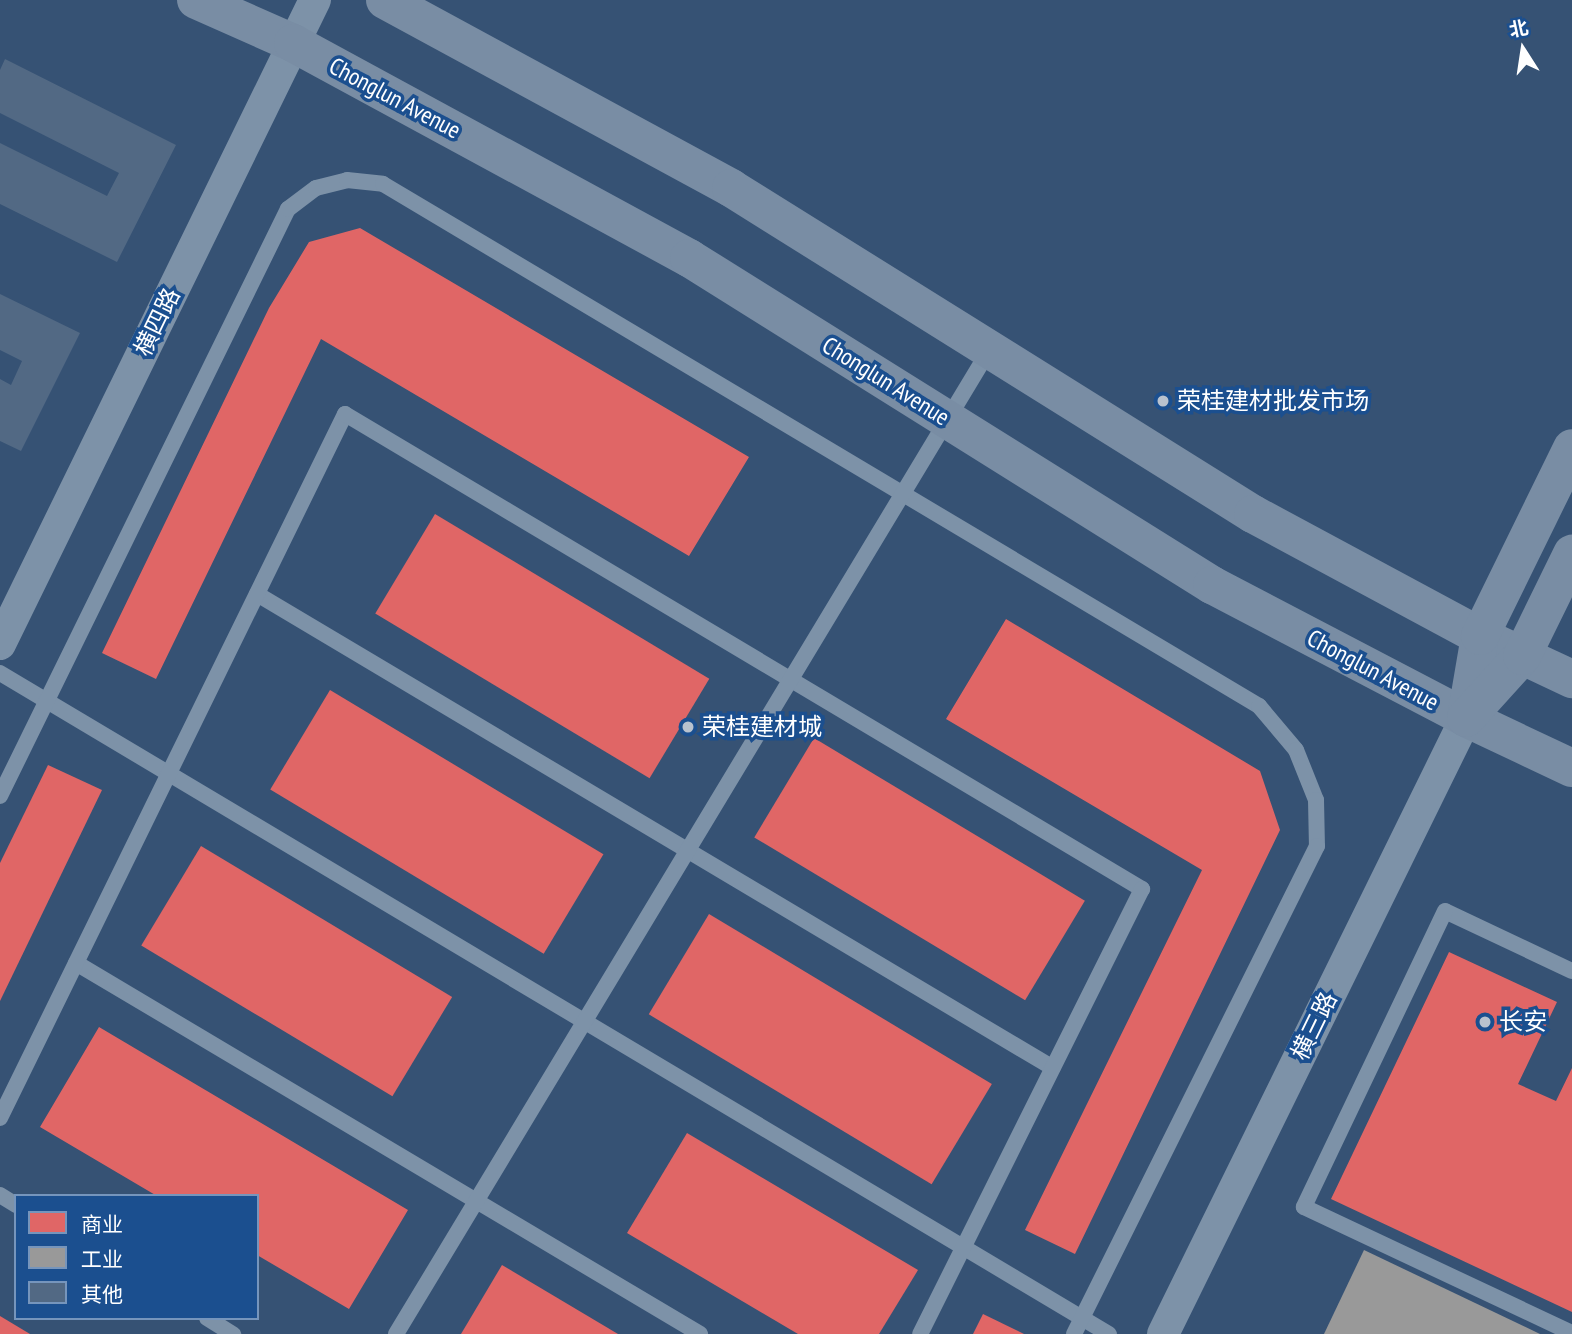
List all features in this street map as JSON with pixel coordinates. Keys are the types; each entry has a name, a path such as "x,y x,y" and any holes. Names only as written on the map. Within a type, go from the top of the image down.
{"main road":[{"name":"Chonglun Avenue","path":"196,0 293,43 689,258 1213,585 1465,718 1572,768"},
{"path":"385,0 731,188 1253,514 1480,636 1572,679"},
{"name":"横三路","path":"1465,718 1480,636 1572,448"},
{"name":"横三路","path":"1465,718 1522,656 1572,554"}],"street":[{"name":"横四路","path":"0,644 315,0"},
{"name":"横三路","path":"1163,1334 1465,718"}],"lane":[{"path":"0,796 288,209 316,187 347,180 383,184 1259,706 1296,750 1316,800 1317,846 1074,1334"},
{"path":"396,1334 990,349"},
{"path":"0,1118 345,414 1142,889 920,1334"},
{"path":"257,594 1053,1068"},
{"path":"0,673 1109,1334"},
{"path":"1572,971 1445,911 1304,1207 1572,1333"},
{"path":"76,963 700,1334"},
{"path":"210,1320 233,1334"}],"building: 商业":[{"path":"360,228 749,457 689,556 321,339 156,679 102,653 269,308 309,242"},
{"path":"435,514 709,679 650,778 375,613"},
{"path":"1006,619 1260,771 1280,830 1075,1254 1025,1230 1202,870 946,719"},
{"path":"330,690 603,854 544,954 270,789"},
{"path":"814,738 1085,901 1025,1000 754,837"},
{"path":"48,765 102,790 0,1001 0,863"},
{"path":"201,846 452,997 392,1096 141,945"},
{"path":"709,914 992,1084 932,1184 649,1014"},
{"path":"1449,952 1557,1002 1518,1084 1556,1101 1572,1068 1572,1312 1331,1199"},
{"path":"99,1027 408,1210 349,1309 259,1256 259,1194 154,1194 40,1127"},
{"path":"687,1133 918,1270 879,1334 798,1334 627,1233"},
{"path":"502,1265 618,1334 461,1334"},
{"path":"983,1314 1024,1334 973,1334"},
{"path":"0,1316 30,1334 0,1334"}],"building: 工业":[{"path":"1364,1250 1540,1334 1324,1334"}],"building: 其他":[{"path":"5,59 176,145 117,262 0,204 0,143 107,196 119,173 0,113 0,70"},
{"path":"0,294 80,333 21,451 0,441 0,379 11,385 22,361 0,350"}],"place":[{"name":"荣桂建材批发市场","path":"1163,401"},
{"name":"荣桂建材城","path":"688,727"},
{"name":"长安","path":"1485,1022"}]}
